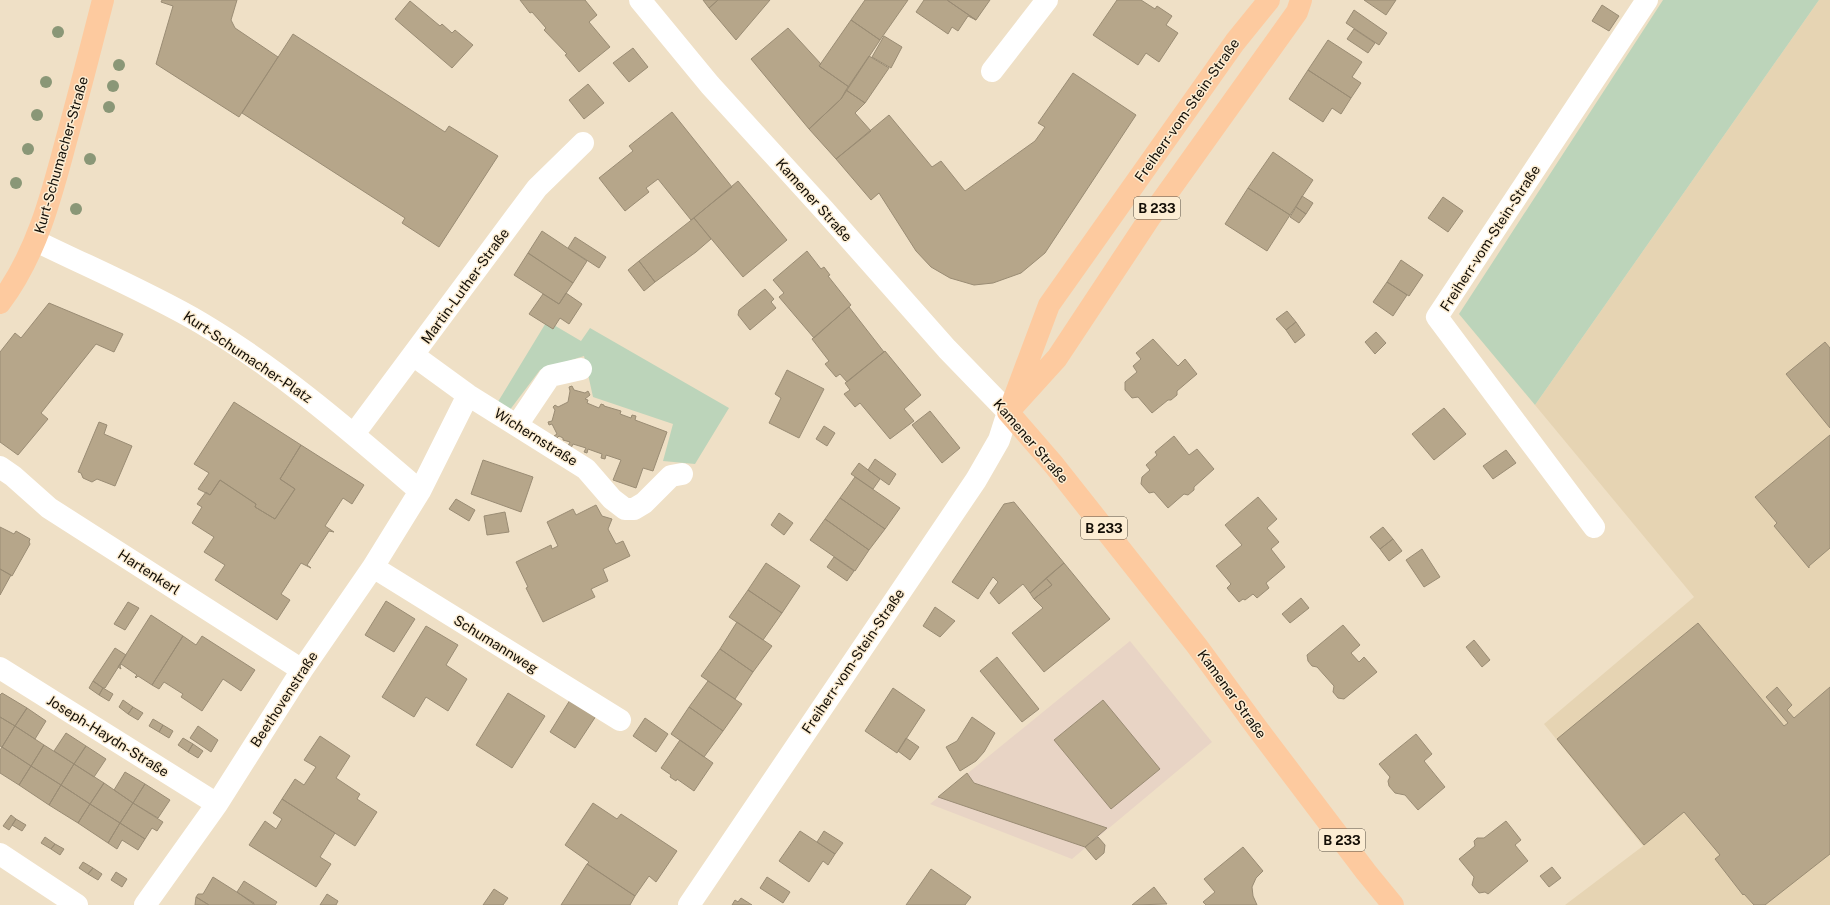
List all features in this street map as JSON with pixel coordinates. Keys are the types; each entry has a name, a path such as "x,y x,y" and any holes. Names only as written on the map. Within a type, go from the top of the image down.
{"main road":[{"name":"Kurt-Schumacher-Straße","path":"0,303 36,241 50,201 103,0"},
{"name":"Freiherr-vom-Stein-Straße","path":"1008,412 1049,305 1235,42 1269,0"},
{"name":"Freiherr-vom-Stein-Straße","path":"1008,412 1057,358 1151,216 1297,12 1301,0"},
{"name":"Kamener Straße","path":"1008,412 1054,465 1196,646 1265,740 1393,905"}],"street":[{"name":"Kamener Straße","path":"640,0 710,85 947,349 1008,412"},
{"path":"992,71 1047,0"},
{"name":"Freiherr-vom-Stein-Straße","path":"1594,527 1437,317 1647,0"},
{"name":"Martin-Luther-Straße","path":"354,434 536,188 583,143"},
{"name":"Kurt-Schumacher-Platz","path":"36,241 131,286 202,323 270,369 336,418 420,491"},
{"name":"Wichernstraße","path":"413,355 468,395 586,468 612,499 625,509 634,509 644,503 671,476 682,474"},
{"path":"517,424 550,376 581,368"},
{"path":"420,491 468,395"},
{"name":"Freiherr-vom-Stein-Straße","path":"689,905 976,480 998,440 1008,412"},
{"name":"Hartenkerl","path":"0,467 13,476 49,508 302,670"},
{"name":"Beethovenstraße","path":"145,905 217,804 302,670 372,568 420,491"},
{"name":"Schumannweg","path":"372,568 620,720"},
{"name":"Joseph-Haydn-Straße","path":"0,668 217,804"},
{"path":"0,854 77,905"}],"shaded area":[{"path":"1819,0 1830,0 1830,905 1565,905 1643,846 1544,724 1694,597 1535,405"},
{"path":"1130,641 1212,742 1072,859 930,804"}],"green space":[{"path":"1663,0 1819,0 1535,405 1459,314"},
{"path":"547,321 581,341 590,328 729,408 695,464 663,461 673,424 593,397 584,356 540,370 509,411 496,405"}],"building":[{"path":"162,0 237,0 231,20 235,28 278,57 239,117 156,64 173,6 161,2"},
{"path":"520,0 585,0 597,15 589,22 610,47 579,72 565,55 567,54 544,30 546,28 532,12 530,13"},
{"path":"703,0 718,0 709,8"},
{"path":"718,0 770,0 736,40 709,8"},
{"path":"865,0 908,0 880,40 851,20"},
{"path":"924,0 947,0 976,20 968,16 958,31 952,27 948,34 916,12"},
{"path":"947,0 990,0 976,20"},
{"path":"1117,0 1141,0 1155,9 1157,6 1172,16 1166,25 1178,33 1159,62 1146,53 1138,65 1093,35"},
{"path":"1364,0 1396,0 1386,15"},
{"path":"410,1 440,26 442,24 452,33 455,30 473,45 452,68 395,19"},
{"path":"1602,5 1619,16 1609,31 1592,21"},
{"path":"1354,10 1387,33 1379,45 1346,23"},
{"path":"851,20 880,40 849,87 819,66"},
{"path":"788,28 821,64 819,66 849,87 841,99 809,129 751,59"},
{"path":"1354,29 1375,43 1368,53 1347,39"},
{"path":"293,34 445,132 449,126 498,156 439,247 402,223 405,218 242,113"},
{"path":"884,36 902,47 891,68 872,57"},
{"path":"1328,40 1362,62 1352,77 1361,83 1351,98 1308,70"},
{"path":"633,48 648,67 629,82 613,63"},
{"path":"869,56 889,68 865,103 846,90"},
{"path":"1308,70 1351,98 1341,114 1332,108 1323,122 1289,99"},
{"path":"1073,73 1136,115 1045,253 1021,273 993,283 974,285 950,278 931,267 916,251 879,193 871,200 836,159 889,115 932,167 941,161 965,191 1035,141 1045,127 1038,123"},
{"path":"588,84 604,103 584,119 569,100"},
{"path":"846,90 865,103 855,113 871,131 836,159 809,129 841,99"},
{"path":"672,112 732,187 691,220 658,179 646,188 649,192 625,211 599,178 633,151 629,146"},
{"path":"1273,152 1313,180 1290,215 1248,188"},
{"path":"738,181 787,240 743,277 694,218"},
{"path":"1248,188 1290,215 1267,251 1225,224"},
{"path":"1302,196 1313,203 1306,214 1296,207"},
{"path":"1443,197 1463,211 1448,232 1428,218"},
{"path":"1296,207 1306,214 1299,223 1290,217"},
{"path":"694,218 711,239 655,282 639,261"},
{"path":"542,231 587,261 573,283 528,253"},
{"path":"575,237 606,257 599,268 568,248"},
{"path":"807,251 821,269 824,267 830,275 828,276 851,305 814,338 779,297 784,293 773,280"},
{"path":"528,253 573,283 559,304 514,275"},
{"path":"1401,260 1423,275 1409,296 1387,282"},
{"path":"639,261 655,282 644,291 628,270"},
{"path":"1387,282 1407,295 1393,316 1373,302"},
{"path":"765,289 774,299 771,302 776,308 750,330 738,315 739,310"},
{"path":"566,293 582,304 569,324 560,318 553,329 529,314 543,294 559,304"},
{"path":"49,303 123,334 114,352 96,344 41,413 48,419 18,455 0,442 0,352 15,333 21,338"},
{"path":"849,307 884,352 847,382 840,374 836,377 825,364 829,361 812,339"},
{"path":"1287,311 1296,322 1286,330 1276,319"},
{"path":"1296,322 1305,335 1295,343 1286,330"},
{"path":"1376,332 1386,343 1375,354 1365,342"},
{"path":"1153,339 1178,366 1185,359 1197,374 1177,391 1177,395 1171,400 1168,400 1152,413 1138,397 1132,398 1125,390 1125,382 1137,372 1133,366 1141,359 1136,353"},
{"path":"1825,342 1830,348 1830,428 1786,374"},
{"path":"885,351 921,395 904,409 914,421 890,439 860,403 855,407 844,394 850,390 845,383"},
{"path":"787,370 824,389 799,438 769,423 781,398 775,394"},
{"path":"572,386 574,390 585,393 588,391 590,395 585,399 588,400 587,403 599,408 601,404 604,405 621,411 620,414 631,418 632,415 636,416 635,420 667,432 653,471 643,468 636,488 613,480 621,460 606,455 605,459 601,458 602,454 588,449 587,453 584,452 586,448 573,444 571,448 568,446 570,442 563,440 563,438 559,436 556,439 554,436 557,434 552,424 549,425 548,422 552,421 555,410 553,407 555,405 558,407 568,402 570,391 569,387"},
{"path":"234,402 301,445 280,479 295,489 275,519 255,507 256,504 220,480 210,495 198,489 209,473 194,464"},
{"path":"1444,408 1466,434 1434,460 1412,434"},
{"path":"930,411 960,448 942,463 912,425"},
{"path":"99,422 107,425 104,434 132,446 115,486 97,479 92,482 83,478 81,473 78,472"},
{"path":"824,426 835,433 827,446 816,439"},
{"path":"1830,435 1830,548 1809,566 1809,568 1774,526 1777,523 1755,497"},
{"path":"1174,436 1189,455 1197,449 1214,469 1194,487 1194,490 1188,495 1184,494 1168,508 1154,492 1149,493 1141,484 1142,477 1150,470 1146,465 1157,455 1155,452"},
{"path":"301,445 364,485 352,504 343,498 325,526 334,532 329,531 307,565 311,568 301,563 281,594 290,600 277,620 215,580 225,565 204,552 214,537 192,523 202,507 197,504 206,492 210,495 220,480 256,504 255,507 275,519 295,489 280,479"},
{"path":"1506,450 1516,463 1493,479 1483,466"},
{"path":"875,459 896,474 889,485 868,470"},
{"path":"483,460 533,477 521,512 471,494"},
{"path":"859,463 880,479 873,489 851,474"},
{"path":"855,477 900,508 885,529 840,498"},
{"path":"1258,497 1277,519 1267,528 1279,542 1271,549 1285,567 1266,583 1269,588 1257,598 1253,594 1245,600 1243,599 1239,602 1227,588 1231,584 1216,566 1242,545 1225,525"},
{"path":"840,498 885,529 869,550 825,519"},
{"path":"456,499 475,510 469,521 449,509"},
{"path":"1014,502 1064,563 1030,593 1023,584 999,604 990,593 998,582 993,577 978,599 952,582 1004,504"},
{"path":"596,505 602,516 612,519 608,529 616,544 623,541 630,556 603,569 608,581 591,589 595,597 543,622 526,588 528,587 516,562 551,545 552,549 558,546 547,522 573,509 576,515"},
{"path":"505,512 509,532 487,535 484,516"},
{"path":"779,513 793,523 784,535 771,525"},
{"path":"825,519 869,550 855,571 810,540"},
{"path":"0,527 14,534 16,531 30,539 30,544 12,576 0,569"},
{"path":"1383,527 1393,539 1380,549 1370,537"},
{"path":"1393,539 1402,551 1389,561 1380,549"},
{"path":"1422,549 1440,577 1424,587 1406,560"},
{"path":"834,557 854,571 847,581 827,567"},
{"path":"766,563 800,586 782,613 748,590"},
{"path":"1064,563 1110,619 1044,672 1012,633 1043,608 1034,599 1052,585 1046,578"},
{"path":"0,569 11,575 0,595"},
{"path":"1046,578 1052,585 1034,599 1030,593"},
{"path":"748,590 782,613 763,640 729,617"},
{"path":"1301,598 1309,608 1290,623 1282,614"},
{"path":"386,601 415,619 394,652 365,635"},
{"path":"128,602 139,608 125,630 114,624"},
{"path":"935,607 955,621 940,637 923,626"},
{"path":"151,615 183,636 152,685 138,676 136,678 135,677 137,675 121,664 121,669 118,667"},
{"path":"737,622 772,646 753,672 720,649"},
{"path":"1698,623 1784,726 1788,723 1766,697 1777,687 1792,705 1787,710 1794,718 1830,687 1830,854 1765,905 1754,905 1744,894 1743,895 1715,859 1720,855 1684,812 1644,845 1557,739"},
{"path":"1343,625 1360,645 1351,653 1359,662 1364,657 1377,672 1344,699 1338,698 1333,692 1334,686 1317,667 1312,666 1308,661 1307,655"},
{"path":"426,626 458,645 446,665 467,679 448,711 426,697 414,717 382,697"},
{"path":"183,636 196,645 202,636 255,670 241,691 223,679 202,711 181,697 183,694 164,682 159,689 152,685"},
{"path":"1474,640 1490,660 1482,667 1466,647"},
{"path":"115,648 126,655 105,688 103,688 93,681"},
{"path":"720,649 753,672 735,699 701,676"},
{"path":"997,657 1039,709 1022,722 980,671"},
{"path":"93,681 103,688 99,695 89,688"},
{"path":"708,681 742,704 723,731 689,707"},
{"path":"103,688 113,694 109,701 99,695"},
{"path":"893,688 925,710 897,753 865,731"},
{"path":"2,693 27,708 15,726 0,717 0,695"},
{"path":"508,693 545,716 512,768 476,745"},
{"path":"123,700 133,707 128,714 119,707"},
{"path":"570,700 596,716 575,748 550,732"},
{"path":"1103,700 1160,769 1111,809 1054,740"},
{"path":"133,707 143,713 138,720 128,714"},
{"path":"689,707 723,731 704,757 671,734"},
{"path":"27,708 46,721 35,739 15,726"},
{"path":"0,717 15,726 2,747 0,746"},
{"path":"972,717 995,733 984,752 976,761 960,771 946,747 957,741"},
{"path":"645,718 668,734 656,752 633,736"},
{"path":"153,719 163,725 159,732 149,726"},
{"path":"163,725 173,731 169,738 159,732"},
{"path":"15,726 44,745 31,766 2,747"},
{"path":"198,726 218,740 211,752 190,738"},
{"path":"66,733 86,746 74,764 54,751"},
{"path":"1416,734 1432,754 1424,761 1445,787 1418,810 1405,795 1395,793 1389,786 1388,781 1390,777 1379,764"},
{"path":"320,736 350,756 336,778 360,794 357,799 377,812 355,846 282,799 295,779 304,785 316,767 304,760"},
{"path":"183,738 193,744 188,752 178,745"},
{"path":"906,738 919,747 910,760 898,751"},
{"path":"680,740 713,763 694,791 677,779 676,781 670,777 671,775 661,768"},
{"path":"193,744 203,751 198,758 188,752"},
{"path":"44,745 74,764 61,785 31,766"},
{"path":"86,746 106,759 94,777 74,764"},
{"path":"2,747 31,766 19,785 0,773 0,750"},
{"path":"74,764 104,783 90,804 61,785"},
{"path":"31,766 61,785 49,805 19,785"},
{"path":"125,772 145,784 133,803 114,790"},
{"path":"967,773 974,783 1107,828 1085,847 938,797"},
{"path":"104,783 133,803 120,823 90,804"},
{"path":"145,784 170,800 158,818 133,803"},
{"path":"61,785 90,804 78,823 49,805"},
{"path":"282,799 335,833 320,857 331,864 316,887 249,845 265,821 276,829 282,819 273,813"},
{"path":"133,803 163,822 157,831 152,828 145,839 120,823"},
{"path":"593,803 617,819 621,814 677,851 656,882 649,876 635,896 587,864 589,862 565,845"},
{"path":"90,804 120,823 108,843 78,823"},
{"path":"11,815 16,819 9,830 3,826"},
{"path":"16,819 26,825 22,831 12,825"},
{"path":"1506,821 1521,840 1515,845 1528,861 1488,894 1485,892 1479,893 1472,885 1474,877 1459,859 1475,846 1474,841 1477,838 1484,838"},
{"path":"120,823 145,839 138,850 122,840 117,849 108,843"},
{"path":"800,831 835,854 828,865 823,861 809,882 779,861"},
{"path":"824,831 843,843 835,854 817,842"},
{"path":"45,837 55,844 51,849 41,843"},
{"path":"1098,837 1105,845 1104,853 1096,860 1085,847"},
{"path":"55,844 64,849 60,855 51,849"},
{"path":"1243,847 1263,871 1256,878 1252,887 1253,896 1257,905 1206,905 1203,902 1215,892 1204,879"},
{"path":"83,862 93,868 88,874 79,868"},
{"path":"587,864 635,896 630,905 561,905"},
{"path":"1552,867 1561,878 1549,887 1540,876"},
{"path":"93,868 102,874 98,880 88,874"},
{"path":"931,869 971,897 965,905 906,905"},
{"path":"116,872 127,879 122,887 111,880"},
{"path":"213,877 254,903 253,905 209,905 196,897 198,894 203,894"},
{"path":"767,877 790,892 783,903 760,888"},
{"path":"244,881 277,902 275,905 255,905 237,892"},
{"path":"1154,887 1167,904 1132,905"},
{"path":"494,889 508,898 503,905 483,905"},
{"path":"327,894 338,901 336,905 320,905"},
{"path":"196,897 209,905 195,905"},
{"path":"741,898 752,905 732,905 735,900 738,902"}]}
